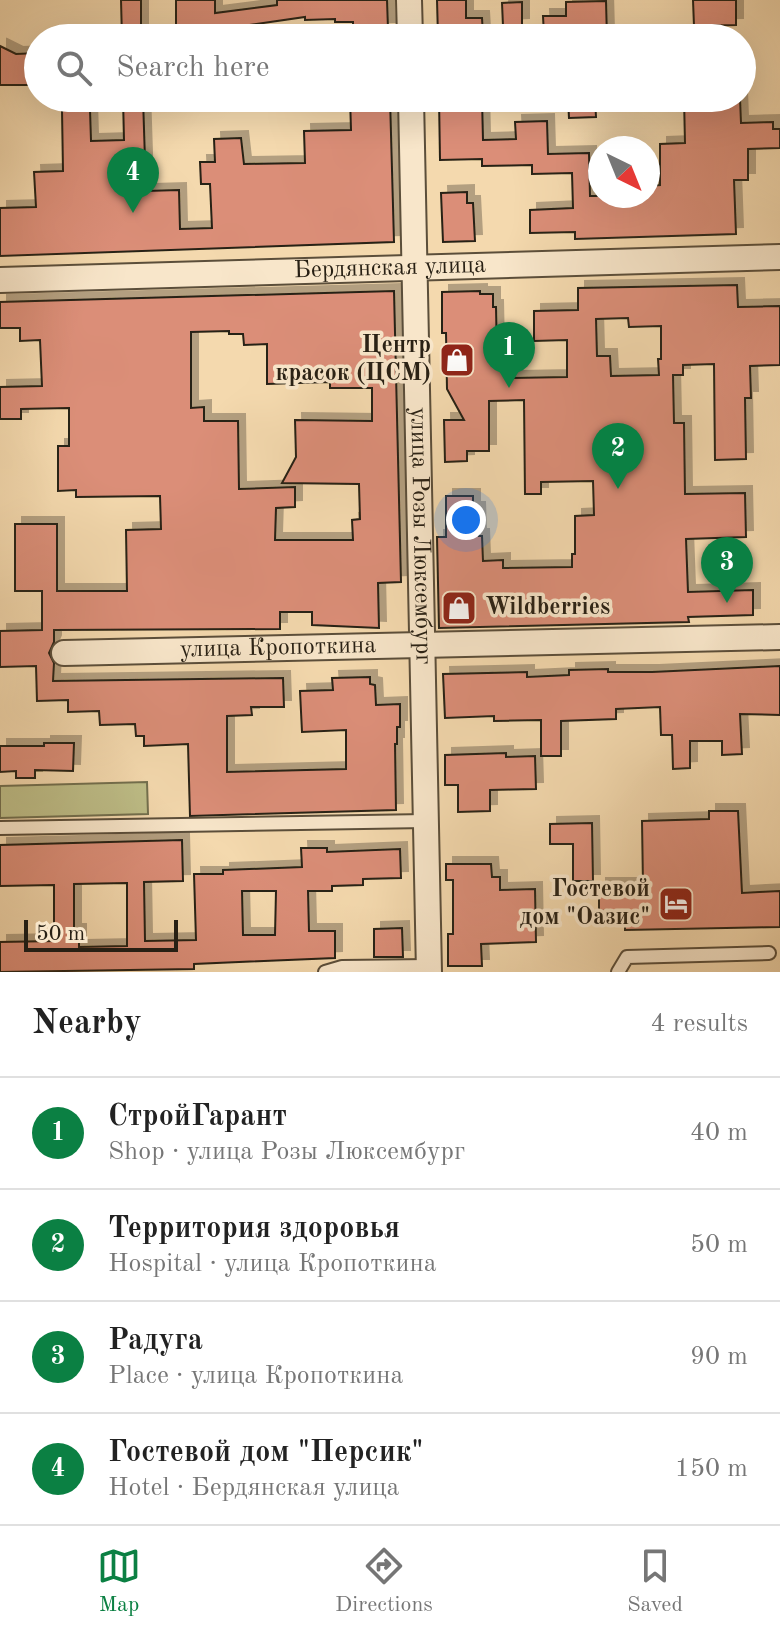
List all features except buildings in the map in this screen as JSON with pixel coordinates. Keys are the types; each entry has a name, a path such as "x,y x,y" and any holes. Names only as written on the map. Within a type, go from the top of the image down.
{"street":[{"path":"409,0 410,24"},
{"name":"улица Розы Люксембург","path":"411,112 429,969"},
{"name":"Бердянская улица","path":"0,280 780,257"},
{"name":"улица Кропоткина","path":"64,653 780,637"}],"lane":[{"path":"0,828 426,821"},
{"path":"618,972 627,957 769,953"},
{"path":"325,972 342,967 429,969"}],"green space":[{"path":"147,782 148,814 0,818 0,786"}],"place":[{"name":"Гостевой дом \"Персик\"","path":"133,213"},
{"name":"Центр красок (ЦСМ)","path":"457,360"},
{"name":"СтройГарант","path":"509,388"},
{"name":"Территория здоровья","path":"618,489"},
{"name":"Радуга","path":"727,603"},
{"name":"Wildberries","path":"459,608"},
{"name":"Гостевой дом \"Оазис\"","path":"676,904"}]}
